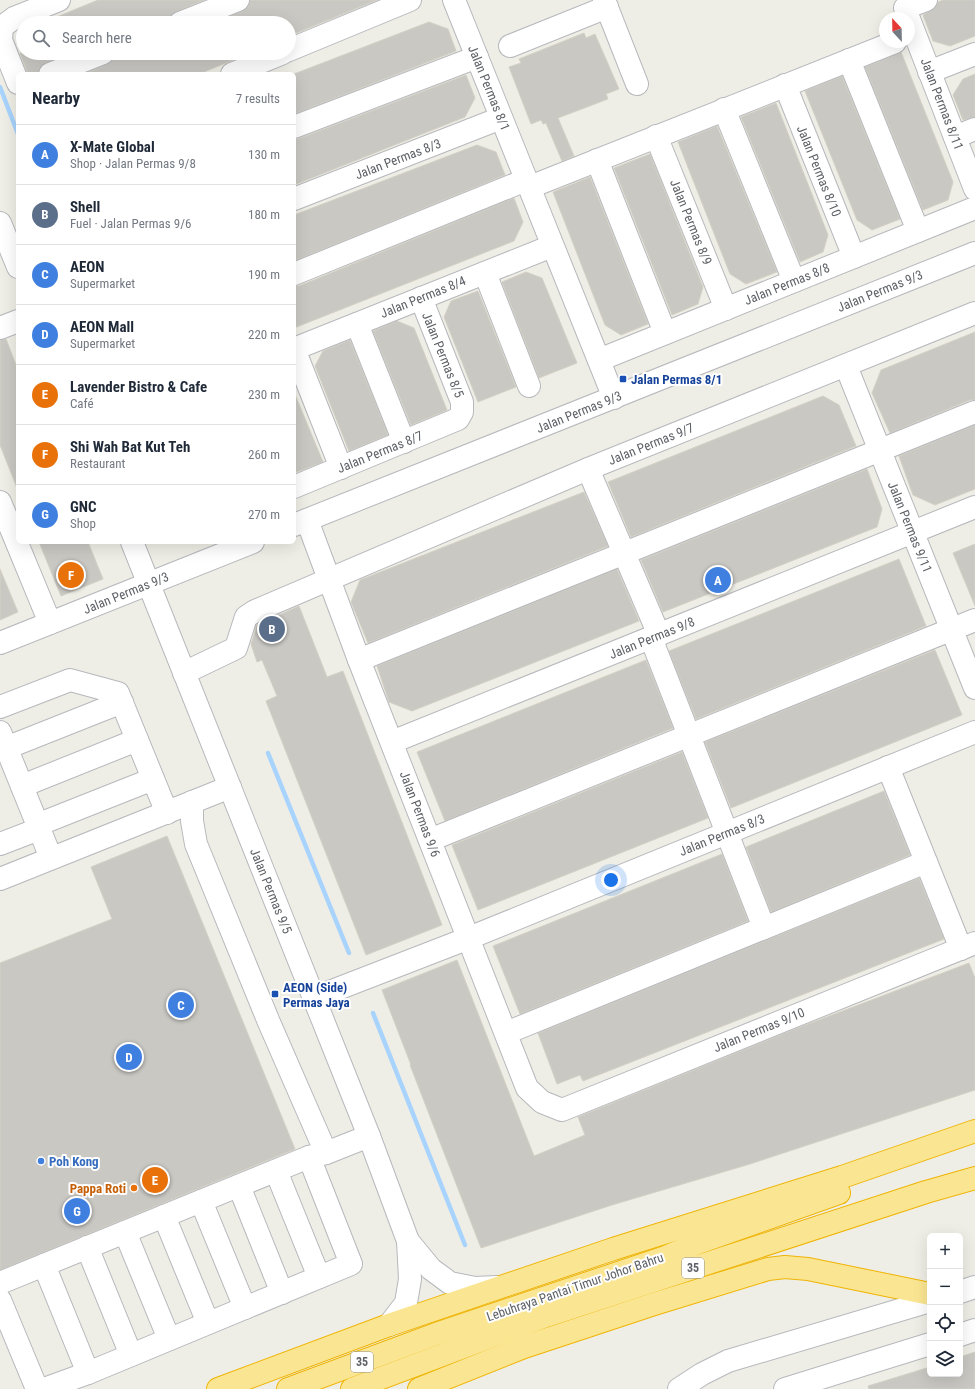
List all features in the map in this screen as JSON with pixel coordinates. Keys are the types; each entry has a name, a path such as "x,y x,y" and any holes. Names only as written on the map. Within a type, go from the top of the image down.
{"highway":[{"path":"218,1389 389,1325 613,1249 842,1177 975,1131"},
{"name":"Lebuhraya Pantai Timur Johor Bahru","path":"288,1389 436,1334 663,1258 698,1243 923,1163 975,1147"},
{"name":"Lebuhraya Pantai Timur Johor Bahru","path":"352,1389 546,1316 918,1194 975,1178"},
{"path":"419,1389 524,1347 654,1304 768,1269 785,1267 808,1269 927,1293"},
{"path":"366,1389 414,1365"}],"street":[{"path":"19,16 59,0"},
{"path":"198,16 238,0"},
{"path":"296,47 410,0"},
{"name":"Jalan Permas 8/1","path":"454,0 614,398"},
{"path":"915,12 926,0"},
{"path":"510,46 606,4 637,84"},
{"path":"16,17 2,27 0,40 16,78"},
{"name":"Jalan Permas 8/11","path":"915,37 975,189"},
{"path":"296,273 528,184 597,160 880,48"},
{"path":"929,72 975,54"},
{"path":"296,126 476,57"},
{"path":"55,72 85,60"},
{"path":"237,72 266,60"},
{"path":"849,60 918,231"},
{"name":"Jalan Permas 8/10","path":"785,85 854,257"},
{"path":"724,109 794,281"},
{"name":"Jalan Permas 8/3","path":"296,198 501,118"},
{"path":"955,137 975,129"},
{"name":"Jalan Permas 8/9","path":"656,136 726,309"},
{"path":"597,160 665,333"},
{"name":"Jalan Permas 8/8","path":"599,360 975,208"},
{"path":"0,223 16,262"},
{"name":"Jalan Permas 8/4","path":"296,348 552,246"},
{"name":"Jalan Permas 9/3","path":"301,523 975,253"},
{"path":"485,273 529,386"},
{"name":"Jalan Permas 8/5","path":"421,298 462,402 462,412"},
{"name":"Jalan Permas 9/7","path":"184,673 236,648 246,617 270,604 588,469 975,313"},
{"path":"0,328 16,322"},
{"path":"357,324 404,442"},
{"path":"296,354 340,468"},
{"name":"Jalan Permas 9/11","path":"846,366 975,688"},
{"name":"Jalan Permas 8/7","path":"296,486 458,419 462,412"},
{"path":"359,660 975,412"},
{"path":"588,469 624,553 655,636 689,735 764,928"},
{"path":"0,502 16,541"},
{"name":"Jalan Permas 9/8","path":"392,742 975,507"},
{"name":"Jalan Permas 9/6","path":"301,523 329,580 527,1088 542,1102"},
{"path":"17,544 50,623"},
{"name":"Jalan Permas 9/5","path":"133,544 369,1136 408,1240 410,1278 406,1303 389,1325"},
{"name":"Jalan Permas 9/3","path":"0,643 248,544"},
{"path":"430,840 975,620"},
{"path":"0,707 70,680 118,693 153,779 192,821 196,844 268,1020 318,1155 351,1264 88,1373 44,1389"},
{"path":"51,858 3,740 122,702"},
{"name":"Jalan Permas 8/3","path":"314,998 469,938 975,732"},
{"path":"22,786 137,740"},
{"path":"888,767 926,862 968,946"},
{"path":"1,841 153,779"},
{"path":"0,879 230,787"},
{"path":"506,1033 926,862"},
{"name":"Jalan Permas 9/10","path":"542,1102 562,1110 968,946"},
{"path":"0,1283 276,1171 369,1136"},
{"path":"276,1171 319,1277"},
{"path":"239,1186 282,1293"},
{"path":"201,1201 245,1308"},
{"path":"164,1216 208,1323"},
{"path":"125,1232 169,1339"},
{"name":"Jalan Permas 9/5","path":"408,1240 431,1269 450,1283 475,1288 504,1286"},
{"path":"87,1247 132,1355"},
{"path":"44,1265 88,1373"},
{"path":"963,1291 975,1287"},
{"path":"0,1300 37,1389"},
{"path":"679,1389 702,1374 728,1361 927,1302"},
{"path":"963,1334 975,1330"},
{"path":"785,1389 927,1345"}],"building":[{"path":"98,0 204,0 175,12 170,16 59,16"},
{"path":"250,0 377,0 296,33 296,16 231,16 243,11 248,7"},
{"path":"943,0 975,0 975,36 950,46 933,41 923,15 935,8 938,2"},
{"path":"429,22 448,29 456,51 296,113 296,73"},
{"path":"584,33 586,38 595,34 619,89 606,94 608,99 558,118 574,156 562,161 546,123 543,124 541,120 531,124 509,67 521,63 519,59"},
{"path":"901,52 953,182 948,200 923,210 865,67"},
{"path":"23,60 52,60 40,67 39,72 27,72"},
{"path":"113,60 233,60 204,72 89,72 108,64"},
{"path":"975,74 975,117 963,120 953,95 963,79"},
{"path":"466,75 475,98 465,117 296,184 296,139"},
{"path":"842,76 900,219 872,230 857,220 805,91"},
{"path":"776,103 828,235 823,252 800,262 741,117"},
{"path":"717,126 777,272 746,284 730,274 678,142"},
{"path":"477,145 496,152 505,175 296,260 296,214"},
{"path":"650,154 703,287 698,304 672,315 614,168"},
{"path":"590,177 648,324 621,335 605,325 553,192"},
{"path":"514,198 523,222 514,241 296,327 296,286"},
{"path":"526,272 542,278 577,363 539,378 502,282"},
{"path":"478,291 516,387 478,402 444,317 451,301"},
{"path":"397,321 414,328 447,410 411,425 373,331"},
{"path":"975,332 975,400 970,400 890,433 872,393 881,370"},
{"path":"6,339 16,365 16,485 0,445 0,340"},
{"path":"350,340 388,435 349,451 315,366 323,351"},
{"path":"823,396 839,405 856,446 631,537 608,482"},
{"path":"296,397 323,462 296,472"},
{"path":"975,425 975,489 935,505 913,495 899,456"},
{"path":"867,469 882,509 877,527 663,612 641,560"},
{"path":"584,492 608,546 368,643 351,602 360,580"},
{"path":"40,544 89,544 103,579 61,596"},
{"path":"975,544 975,606 953,553"},
{"path":"899,559 926,626 696,719 669,651"},
{"path":"0,569 18,612 0,620"},
{"path":"617,569 639,621 412,711 389,702 377,666"},
{"path":"299,606 327,677 343,671 442,925 366,955 266,701 277,696 262,660 257,662 251,644 257,625"},
{"path":"935,650 962,715 731,808 705,742"},
{"path":"646,660 673,728 445,821 417,752"},
{"path":"682,752 708,818 478,910 452,845"},
{"path":"884,791 910,855 771,912 746,847"},
{"path":"167,836 295,1149 0,1270 0,963 112,919 91,867"},
{"path":"722,854 748,921 520,1014 493,946"},
{"path":"919,878 944,939 583,1081 580,1075 557,1084 538,1033"},
{"path":"457,960 534,1156 585,1135 578,1117 795,1029 969,963 975,978 975,1090 750,1164 612,1205 481,1248 382,990"},
{"path":"975,1352 975,1389 869,1389 868,1386 927,1368 927,1377 963,1377 963,1356"}],"waterway":[{"path":"0,87 16,129"},
{"path":"268,753 349,953"},
{"path":"373,1013 465,1245"}],"place":[{"name":"Jalan Permas 8/1","path":"623,379"},
{"name":"Shi Wah Bat Kut Teh","path":"71,575"},
{"name":"X-Mate Global","path":"718,580"},
{"name":"Shell","path":"272,629"},
{"name":"AEON (Side) Permas Jaya","path":"275,994"},
{"name":"AEON","path":"181,1005"},
{"name":"AEON Mall","path":"129,1057"},
{"name":"Poh Kong","path":"41,1161"},
{"name":"Lavender Bistro & Cafe","path":"155,1180"},
{"name":"Pappa Roti","path":"134,1188"},
{"name":"GNC","path":"77,1211"}]}
